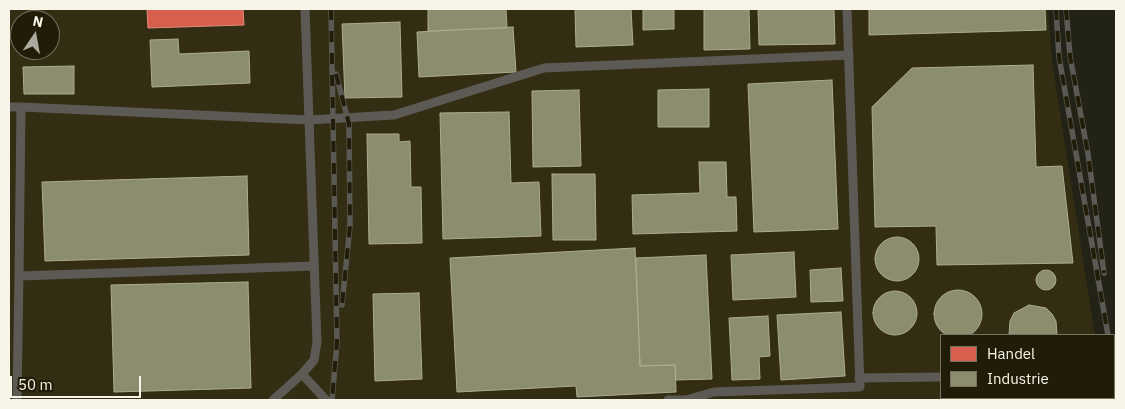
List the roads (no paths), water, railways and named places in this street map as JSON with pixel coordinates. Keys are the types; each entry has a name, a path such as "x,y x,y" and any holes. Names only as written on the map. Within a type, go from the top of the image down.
{"lane":[{"path":"273,400 302,374 314,360 317,342 305,9"},
{"path":"668,400 686,400 714,392 860,387 847,9"},
{"path":"9,107 309,120 394,115 544,68 849,55"},
{"path":"17,400 21,107"},
{"path":"19,276 314,266"},
{"path":"302,374 326,400"},
{"path":"859,378 940,377"}],"railway":[{"path":"331,9 337,342 332,400"},
{"path":"1056,9 1059,57 1108,334"},
{"path":"1066,9 1070,56 1088,154 1104,273"},
{"path":"336,74 349,124 350,226 342,305"}]}
